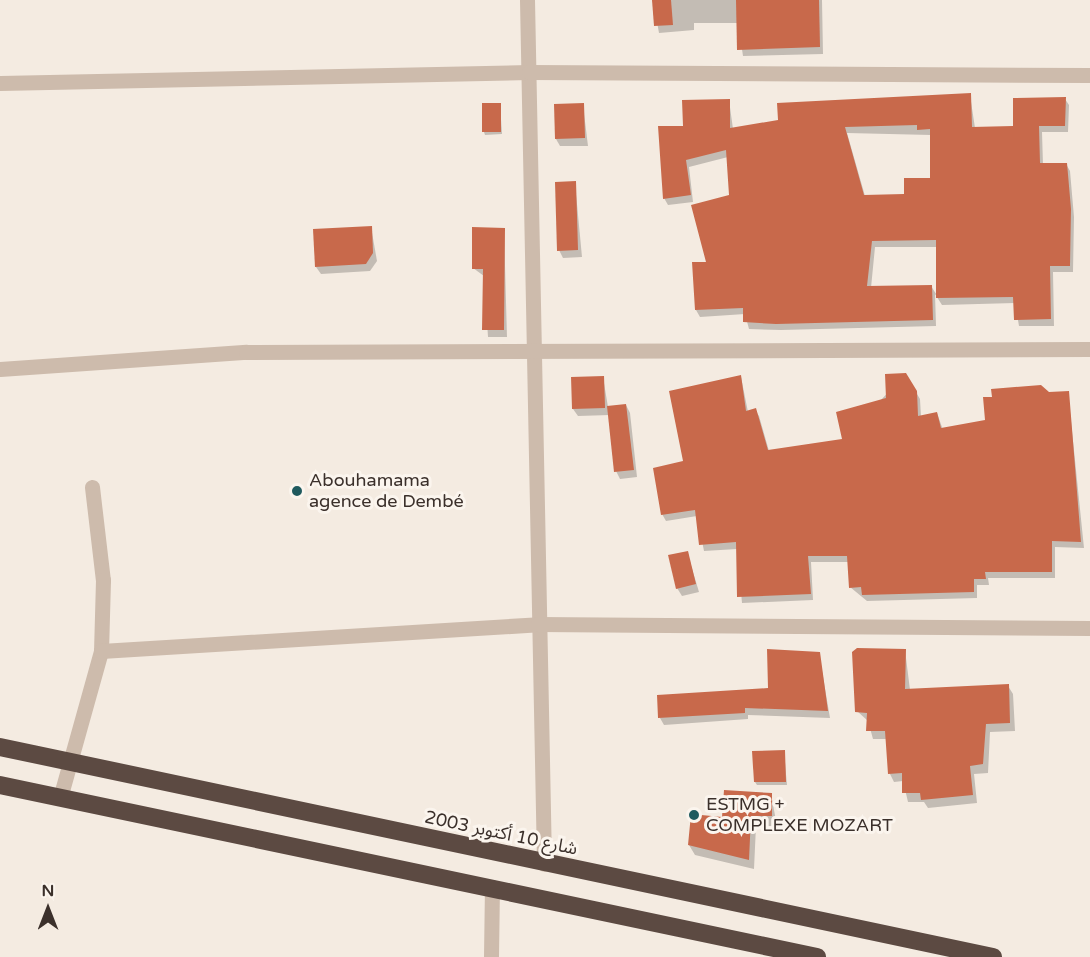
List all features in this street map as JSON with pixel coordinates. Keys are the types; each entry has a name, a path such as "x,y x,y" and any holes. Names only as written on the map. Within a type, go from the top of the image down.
{"highway":[{"name":"شارع 10 أكتوبر 2003","path":"0,747 69,759 544,864 993,957"},
{"path":"0,785 817,957"}],"street":[{"path":"527,0 531,355 544,864"},
{"path":"0,83 529,72 1090,75"},
{"path":"0,369 246,352 531,355 1090,349"},
{"path":"60,798 69,759 101,651 103,580 92,488"},
{"path":"101,651 538,624 1090,628"},
{"path":"491,957 492,888"}],"building":[{"path":"652,0 671,0 673,25 654,26"},
{"path":"736,0 819,0 820,47 737,50"},
{"path":"971,93 972,127 1013,126 1013,98 1066,97 1065,126 1039,126 1040,163 1067,163 1071,209 1070,266 1050,266 1051,319 1014,320 1013,297 936,298 936,240 872,241 867,286 932,285 933,320 776,324 743,322 743,308 695,310 692,262 706,262 691,205 729,195 726,150 686,160 691,195 663,199 658,126 683,126 682,100 730,99 730,128 778,120 777,103","holes":["917,125 917,130 930,129 930,178 904,178 904,194 864,195 845,127"]},
{"path":"482,103 501,103 501,132 482,132"},
{"path":"584,103 585,138 555,139 554,104"},
{"path":"576,181 578,250 557,251 555,182"},
{"path":"372,226 373,253 366,264 315,267 313,229"},
{"path":"472,227 505,228 504,330 482,330 483,269 472,269"},
{"path":"906,373 917,391 918,416 937,412 941,428 985,420 983,397 992,397 991,389 1041,385 1049,392 1069,391 1081,542 1052,541 1052,572 985,572 986,579 974,579 974,592 862,595 861,587 849,588 847,556 808,556 811,594 737,597 736,542 699,545 695,510 661,515 653,468 683,461 669,391 741,375 746,411 756,408 768,450 842,439 836,412 886,398 885,374"},
{"path":"604,376 605,408 572,409 571,377"},
{"path":"626,404 634,470 614,472 607,406"},
{"path":"688,551 696,584 676,589 668,555"},
{"path":"857,648 906,649 905,689 1009,684 1010,723 986,724 983,764 970,766 973,795 921,800 920,793 902,793 902,773 888,774 885,731 866,731 867,713 855,712 852,652"},
{"path":"767,649 820,652 828,711 745,708 745,713 658,718 657,695 768,688"},
{"path":"785,750 786,782 754,782 752,751"},
{"path":"724,790 772,793 772,816 751,816 749,860 688,845 691,814 722,817"}],"place":[{"name":"Abouhamama agence de Dembé","path":"297,491"},
{"name":"ESTMG + COMPLEXE MOZART","path":"694,815"}]}
